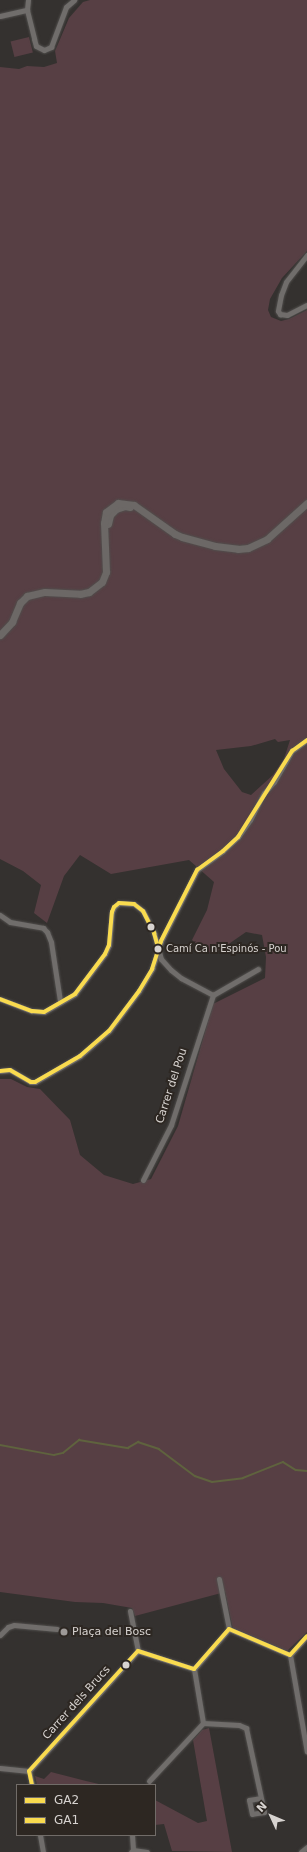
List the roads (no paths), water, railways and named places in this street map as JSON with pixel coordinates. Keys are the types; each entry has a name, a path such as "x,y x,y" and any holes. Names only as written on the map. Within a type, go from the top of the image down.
{"main road":[{"path":"0,635 12,622 20,603 27,596 45,592 80,594 89,592 102,582 106,572 104,523 106,512 118,503 134,504 175,534 182,537 215,546 238,549 248,548 267,539 307,503"},
{"path":"0,638 8,632 14,624 23,605 33,597 81,598 89,596 104,586 110,575 108,525 110,516 116,509 125,506 134,508 146,514 169,533 183,540 228,552 239,552 256,549 268,542 307,507"}],"street":[{"path":"28,0 27,10 36,46 42,50 46,50 51,47 66,7 74,0"},
{"path":"0,16 27,10"},
{"path":"307,255 294,270 284,286 278,307 280,314 292,313 307,305"},
{"path":"0,1071 10,1070 31,1082 35,1082 80,1056 109,1031 139,991 155,962 158,947 197,870 224,851 238,837 250,820 264,792 274,782 292,751 307,740"},
{"path":"0,999 39,1012 49,1009 60,1001 69,998 80,989 106,954 110,941 112,912 116,904 119,903 134,904 141,908 151,927 161,959 181,978 213,995 258,969"},
{"path":"0,915 10,922 43,928 47,932 51,942 60,1001"},
{"name":"Carrer del Pou","path":"143,1180 171,1125 213,995"},
{"path":"218,1579 229,1630"},
{"path":"130,1611 138,1652 194,1670"},
{"path":"0,1635 8,1627 14,1625 57,1629"},
{"path":"229,1630 290,1655"},
{"path":"194,1670 229,1630"},
{"path":"290,1655 307,1636"},
{"name":"Carrer dels Brucs","path":"29,1772 138,1652"},
{"path":"290,1655 307,1752"},
{"path":"194,1670 203,1723"},
{"path":"149,1781 203,1723"},
{"path":"203,1723 239,1725 246,1728 260,1798"},
{"path":"0,1768 29,1772 32,1784"},
{"path":"40,1836 43,1852"},
{"path":"132,1836 132,1851 147,1852"},
{"path":"301,1852 307,1848"},
{"path":"306,1852 307,1848"}],"waterway":[{"path":"0,1445 54,1455 63,1453 79,1440 128,1448 138,1442 159,1449 195,1476 212,1482 243,1478 283,1462 296,1470 307,1471"}],"place":[{"name":"Camí Ca n'Espinós - Pou","path":"158,949"},
{"name":"Plaça del Bosc","path":"64,1632"}]}
